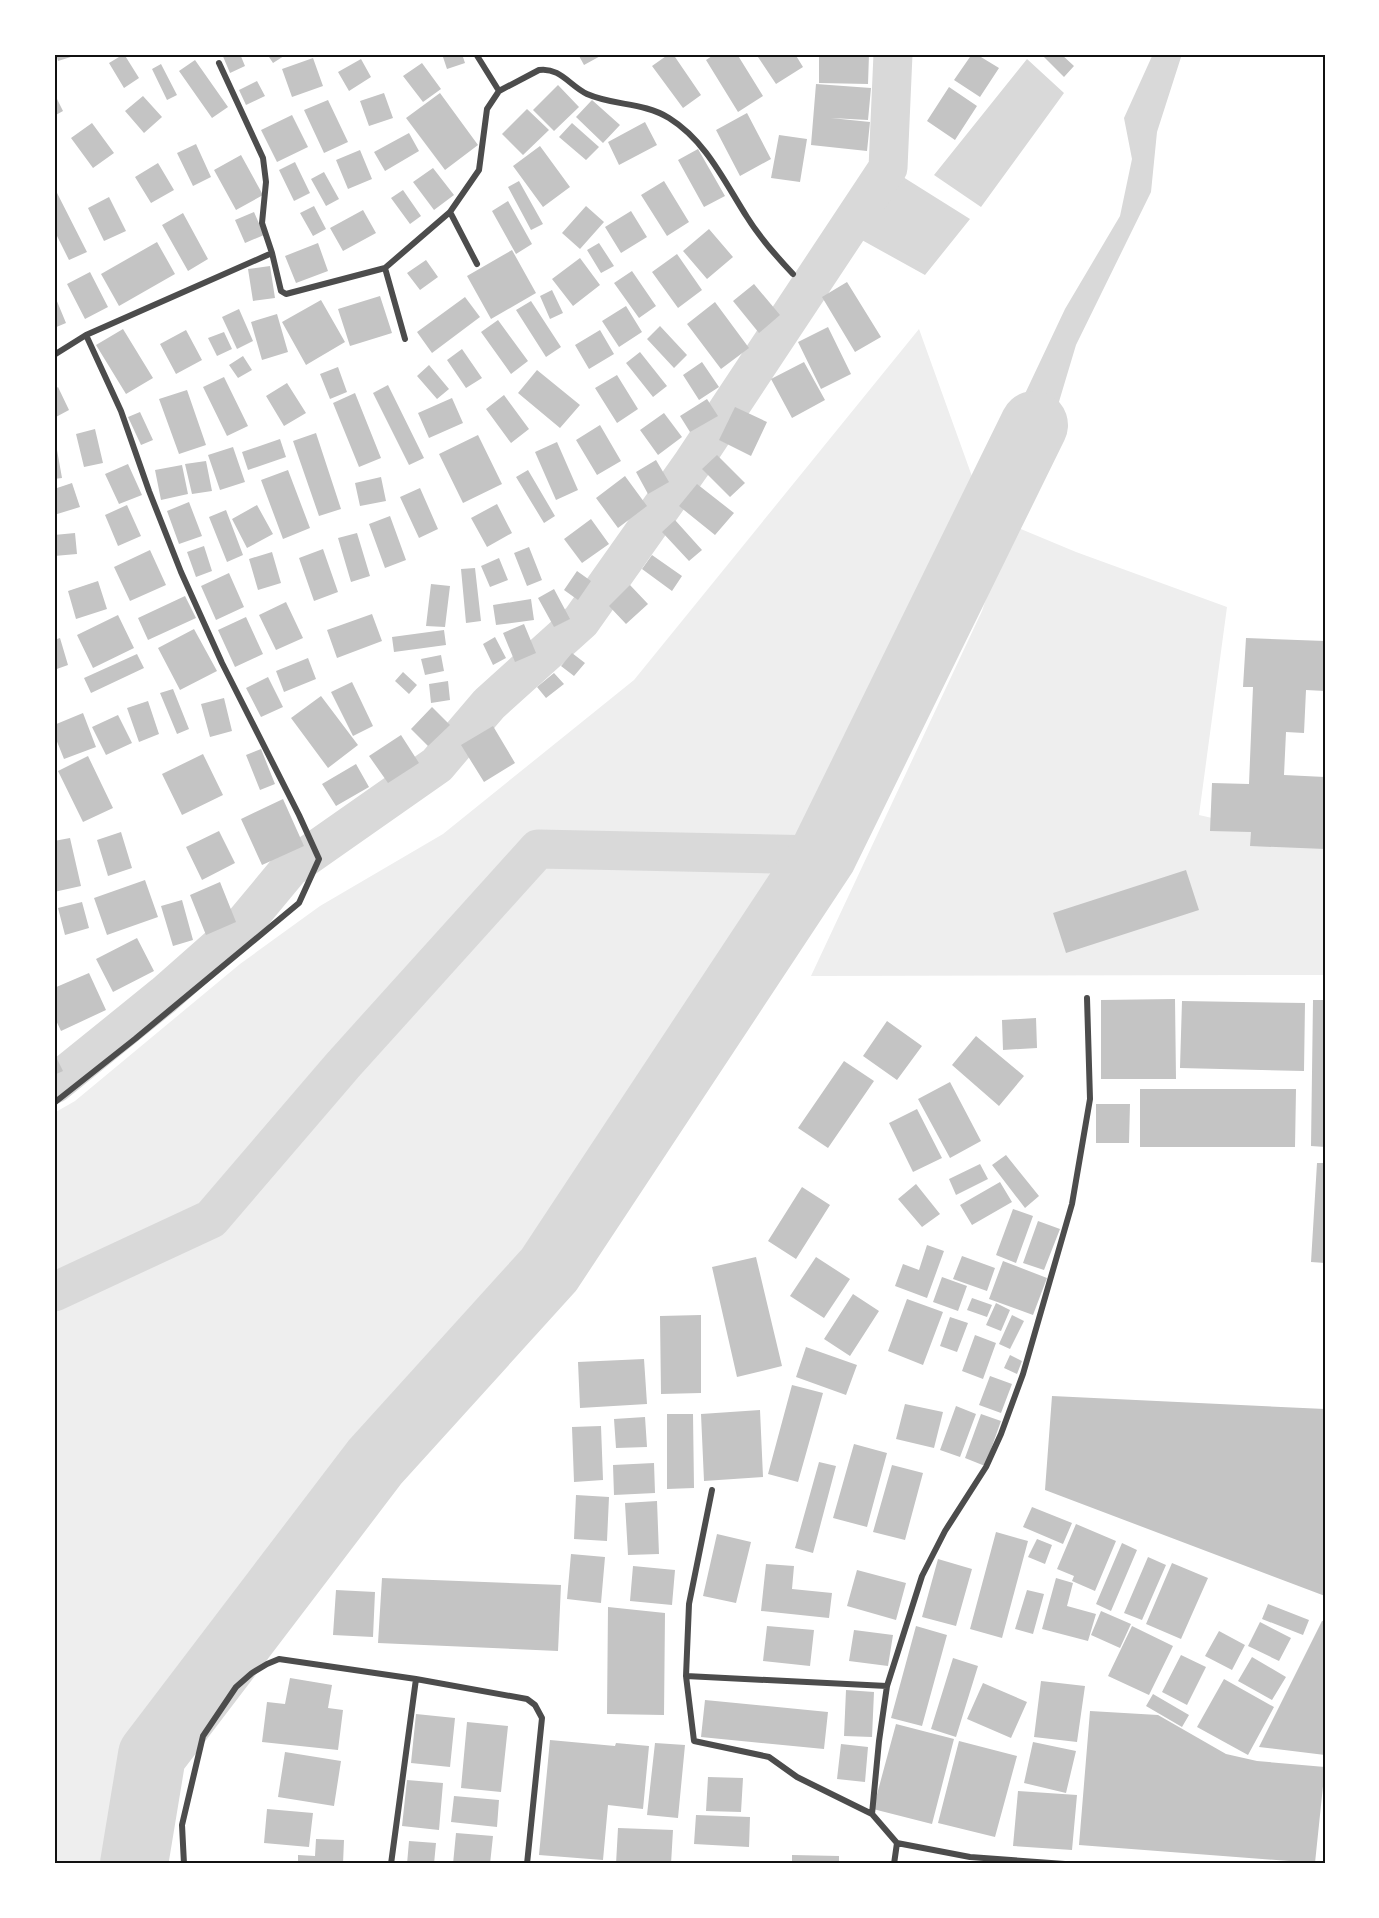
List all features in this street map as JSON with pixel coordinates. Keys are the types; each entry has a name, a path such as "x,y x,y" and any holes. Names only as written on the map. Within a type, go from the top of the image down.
{"street":[{"path":"476,54 499,91"},
{"path":"219,63 263,158 266,182 262,223 281,291 286,294 385,268 450,212 479,170 487,109 499,91 539,70 553,70 585,93 616,104 638,105 668,117 695,138 722,175 747,218 773,253 793,274"},
{"path":"450,212 477,264"},
{"path":"54,355 86,335 272,253"},
{"path":"385,268 405,339"},
{"path":"54,1103 299,903 319,859 222,663 185,582 149,491 121,411 86,335"},
{"path":"872,1814 886,1686 922,1576 945,1531 986,1467 1001,1434 1032,1344 1072,1204 1090,1099 1087,998"},
{"path":"712,1490 689,1604 686,1676 694,1741 769,1757 797,1777 872,1814 897,1843 970,1857 1065,1864"},
{"path":"184,1864 182,1825 203,1736 236,1687 252,1672 279,1659 417,1679 527,1699 535,1705 542,1718 527,1864"},
{"path":"686,1676 886,1686"},
{"path":"391,1864 417,1679"},
{"path":"894,1864 897,1843"}],"shaded area":[{"path":"1153,54 1182,54 1157,132 1151,192 1076,345 1052,425 1011,525 978,493 1065,309 1120,216 1132,159 1124,118"},
{"path":"1027,59 1064,93 981,207 934,175"},
{"path":"903,177 970,219 925,275 860,239"},
{"path":"919,329 978,493 994,509 823,855 549,1270 397,1436 343,1511 215,1671 152,1755 134,1864 54,1864 54,1113 75,1101 240,964 320,906 443,834 634,680"},
{"path":"1011,525 1076,552 1227,607 1199,815 1325,844 1325,975 811,976 982,611"}],"building":[{"path":"56,54 73,54 74,56 58,61"},
{"path":"124,54 139,78 124,88 109,63"},
{"path":"222,54 240,54 245,66 230,73"},
{"path":"267,54 287,54 273,63"},
{"path":"442,54 462,54 465,63 447,69"},
{"path":"578,54 604,54 584,65"},
{"path":"669,54 673,54 701,95 683,108 652,66"},
{"path":"715,54 737,54 763,96 738,112 706,60"},
{"path":"756,54 795,54 803,67 776,84"},
{"path":"819,54 869,54 868,84 819,83"},
{"path":"972,54 976,54 999,68 980,97 954,80"},
{"path":"1041,54 1061,54 1074,66 1064,77"},
{"path":"313,58 323,86 292,97 282,69"},
{"path":"361,59 371,77 349,91 338,72"},
{"path":"195,60 228,107 212,118 179,71"},
{"path":"422,63 441,89 423,102 403,76"},
{"path":"161,64 177,95 167,100 152,69"},
{"path":"257,81 265,96 246,105 239,90"},
{"path":"816,84 871,88 868,120 831,118 870,122 867,151 811,145"},
{"path":"558,85 579,107 554,131 533,110"},
{"path":"949,87 977,106 955,140 927,121"},
{"path":"54,93 63,111 54,116"},
{"path":"384,93 393,118 369,126 360,101"},
{"path":"440,93 478,145 445,170 406,118"},
{"path":"143,96 162,117 144,133 125,111"},
{"path":"328,100 348,142 324,153 304,110"},
{"path":"592,100 620,125 603,143 576,117"},
{"path":"527,109 549,130 523,155 502,134"},
{"path":"747,113 771,159 740,176 716,130"},
{"path":"292,115 308,147 277,162 261,130"},
{"path":"645,122 657,145 619,165 608,142"},
{"path":"92,123 114,153 93,168 71,138"},
{"path":"572,123 599,147 586,160 559,137"},
{"path":"409,133 419,151 385,171 374,152"},
{"path":"779,135 807,139 800,182 771,178"},
{"path":"196,144 211,177 193,186 177,153"},
{"path":"540,146 570,187 543,207 513,166"},
{"path":"698,149 725,196 704,207 678,160"},
{"path":"360,150 372,179 348,189 336,160"},
{"path":"241,155 263,195 236,210 214,170"},
{"path":"295,162 310,193 294,201 279,170"},
{"path":"158,163 174,190 151,203 135,177"},
{"path":"433,168 454,195 434,210 413,182"},
{"path":"324,172 339,199 326,206 311,179"},
{"path":"519,181 543,224 531,230 508,187"},
{"path":"664,181 689,222 667,236 641,195"},
{"path":"54,187 87,252 69,260 54,230"},
{"path":"403,190 421,216 410,224 391,198"},
{"path":"109,197 126,231 104,241 88,208"},
{"path":"508,201 532,244 516,254 492,211"},
{"path":"314,206 326,229 313,236 300,213"},
{"path":"586,206 604,222 580,249 562,233"},
{"path":"363,210 376,233 343,251 330,228"},
{"path":"631,211 647,237 621,253 605,227"},
{"path":"254,212 264,235 245,243 235,220"},
{"path":"183,213 208,259 188,271 162,225"},
{"path":"709,229 733,257 707,279 683,251"},
{"path":"157,242 175,274 119,306 101,274"},
{"path":"318,243 328,271 296,283 285,256"},
{"path":"599,243 614,266 601,273 587,250"},
{"path":"512,250 536,293 491,319 467,276"},
{"path":"677,254 702,290 678,308 652,272"},
{"path":"580,258 600,285 573,306 552,279"},
{"path":"426,260 438,277 420,290 407,273"},
{"path":"270,266 275,298 253,301 248,269"},
{"path":"632,271 656,306 639,318 614,283"},
{"path":"90,272 108,307 85,319 67,284"},
{"path":"847,282 881,337 855,352 822,297"},
{"path":"754,284 780,315 759,333 733,301"},
{"path":"552,290 563,313 550,319 540,296"},
{"path":"54,294 66,323 54,328"},
{"path":"380,296 392,333 350,346 338,309"},
{"path":"465,297 480,317 432,353 417,332"},
{"path":"321,300 345,342 306,365 282,322"},
{"path":"531,301 561,347 546,357 516,310"},
{"path":"715,302 749,348 721,369 687,324"},
{"path":"626,306 642,332 619,347 602,321"},
{"path":"239,309 253,341 237,349 222,317"},
{"path":"277,314 288,352 262,360 251,322"},
{"path":"498,320 528,361 511,374 481,332"},
{"path":"660,326 687,355 674,368 647,339"},
{"path":"828,327 851,374 821,389 798,342"},
{"path":"123,329 153,378 126,394 96,345"},
{"path":"186,330 202,360 176,374 160,344"},
{"path":"600,330 614,354 589,369 575,345"},
{"path":"224,332 232,349 217,356 208,338"},
{"path":"462,349 482,378 466,388 447,360"},
{"path":"640,352 667,386 653,397 626,363"},
{"path":"243,356 252,370 238,378 229,365"},
{"path":"702,362 719,387 699,400 683,375"},
{"path":"804,362 825,400 792,418 771,379"},
{"path":"429,365 449,389 437,399 417,376"},
{"path":"338,367 347,392 330,399 320,374"},
{"path":"537,370 580,405 560,428 518,393"},
{"path":"617,375 638,409 617,423 595,388"},
{"path":"224,377 248,426 227,436 203,387"},
{"path":"287,383 306,413 284,426 266,396"},
{"path":"388,385 424,458 409,465 373,393"},
{"path":"58,387 69,410 54,418 54,390"},
{"path":"187,390 206,445 179,454 159,399"},
{"path":"355,393 381,458 359,467 333,403"},
{"path":"504,395 529,429 511,443 486,409"},
{"path":"452,398 463,423 429,438 418,413"},
{"path":"707,399 718,416 690,432 680,416"},
{"path":"735,407 767,422 751,456 719,440"},
{"path":"140,412 153,440 141,445 128,417"},
{"path":"664,413 682,437 658,455 640,430"},
{"path":"600,425 621,461 597,475 576,440"},
{"path":"95,429 103,463 84,467 76,434"},
{"path":"54,433 62,478 54,479"},
{"path":"316,433 341,509 319,516 293,441"},
{"path":"478,435 502,484 463,503 439,454"},
{"path":"280,439 286,457 248,470 242,452"},
{"path":"557,442 578,490 556,500 535,452"},
{"path":"233,447 245,482 220,490 208,455"},
{"path":"717,455 745,483 730,497 702,469"},
{"path":"656,460 669,482 648,494 636,472"},
{"path":"206,461 212,491 192,494 185,464"},
{"path":"128,464 142,495 119,504 105,474"},
{"path":"182,465 188,494 161,500 155,470"},
{"path":"288,470 310,528 283,539 261,480"},
{"path":"528,470 555,516 544,523 516,477"},
{"path":"625,476 647,506 618,528 596,498"},
{"path":"381,477 386,501 360,506 355,483"},
{"path":"72,483 80,507 54,515 54,489"},
{"path":"697,484 734,513 715,535 679,506"},
{"path":"420,488 438,529 419,538 400,497"},
{"path":"189,502 202,536 179,544 167,511"},
{"path":"497,504 512,533 487,547 471,518"},
{"path":"127,505 141,536 118,546 105,515"},
{"path":"257,505 273,534 247,548 232,519"},
{"path":"226,510 243,555 227,562 209,517"},
{"path":"390,516 406,560 385,568 369,524"},
{"path":"591,519 609,544 582,563 564,539"},
{"path":"675,520 702,550 689,561 662,532"},
{"path":"75,533 77,554 54,556 54,535"},
{"path":"357,533 370,576 351,582 338,538"},
{"path":"204,546 212,571 196,577 187,552"},
{"path":"529,547 542,580 527,586 514,553"},
{"path":"323,549 338,592 314,601 299,558"},
{"path":"150,550 166,585 130,601 114,567"},
{"path":"272,552 281,583 258,590 249,559"},
{"path":"652,555 682,576 672,591 642,569"},
{"path":"499,558 508,580 490,587 481,566"},
{"path":"475,568 481,621 466,623 461,569"},
{"path":"577,571 591,581 578,600 564,590"},
{"path":"229,573 244,607 216,620 201,586"},
{"path":"98,581 107,609 76,619 68,591"},
{"path":"431,584 450,586 445,627 426,626"},
{"path":"630,585 648,604 626,624 609,606"},
{"path":"554,589 570,619 554,627 538,598"},
{"path":"185,596 196,618 148,640 138,618"},
{"path":"531,599 534,620 496,625 493,605"},
{"path":"286,602 303,638 276,650 259,615"},
{"path":"372,614 382,641 337,658 327,630"},
{"path":"118,615 134,648 93,668 77,635"},
{"path":"246,617 263,654 235,667 218,630"},
{"path":"524,624 536,653 515,662 503,633"},
{"path":"194,629 217,671 180,690 158,648"},
{"path":"444,630 446,645 394,652 392,637"},
{"path":"495,637 506,658 493,665 483,644"},
{"path":"60,638 68,665 54,670 54,640"},
{"path":"1246,638 1325,641 1325,691 1306,690 1304,733 1286,732 1284,775 1325,777 1325,849 1250,846 1251,832 1210,831 1212,783 1249,784 1253,687 1243,687"},
{"path":"572,653 585,663 574,676 561,666"},
{"path":"137,654 144,668 91,693 84,678"},
{"path":"441,655 444,671 425,675 421,659"},
{"path":"308,658 316,679 284,692 276,671"},
{"path":"403,672 417,685 409,694 395,681"},
{"path":"554,673 564,684 546,698 537,687"},
{"path":"268,677 283,707 261,717 246,688"},
{"path":"448,681 450,700 431,703 429,684"},
{"path":"352,682 373,726 353,736 331,692"},
{"path":"173,689 189,729 177,734 160,693"},
{"path":"321,696 358,745 328,768 291,718"},
{"path":"224,698 232,731 210,737 201,704"},
{"path":"148,701 159,734 139,742 127,708"},
{"path":"432,707 450,725 428,746 411,729"},
{"path":"83,713 96,747 64,759 54,734 54,725"},
{"path":"118,715 132,743 106,755 92,727"},
{"path":"493,726 515,763 484,782 461,745"},
{"path":"401,735 419,763 388,783 369,756"},
{"path":"261,749 275,784 260,790 246,755"},
{"path":"203,754 223,795 182,815 162,774"},
{"path":"88,756 113,808 83,822 58,771"},
{"path":"356,764 369,787 336,806 322,784"},
{"path":"283,799 304,846 262,865 241,819"},
{"path":"219,831 235,863 202,880 186,847"},
{"path":"121,832 132,868 108,876 97,840"},
{"path":"70,838 81,886 54,892 54,841"},
{"path":"1186,870 1199,910 1066,953 1053,913"},
{"path":"145,880 158,917 107,935 94,898"},
{"path":"220,882 236,922 206,935 190,895"},
{"path":"182,900 193,940 173,946 161,906"},
{"path":"82,902 89,928 65,935 58,908"},
{"path":"137,938 154,971 113,992 96,959"},
{"path":"89,973 106,1010 61,1031 54,1016 54,988"},
{"path":"1175,999 1176,1079 1101,1079 1101,1000"},
{"path":"1313,1000 1325,1000 1325,1147 1311,1146"},
{"path":"1182,1001 1305,1003 1304,1071 1180,1068"},
{"path":"1036,1018 1037,1048 1003,1050 1002,1020"},
{"path":"887,1021 922,1046 897,1080 863,1056"},
{"path":"976,1036 1024,1076 999,1106 952,1065"},
{"path":"54,1053 63,1071 54,1075"},
{"path":"844,1061 874,1081 828,1148 798,1128"},
{"path":"950,1082 981,1141 950,1158 918,1099"},
{"path":"1140,1089 1296,1089 1295,1147 1140,1147"},
{"path":"1096,1104 1130,1104 1129,1143 1096,1143"},
{"path":"917,1109 942,1158 913,1172 889,1123"},
{"path":"1006,1155 1039,1196 1025,1208 992,1165"},
{"path":"1317,1163 1325,1163 1325,1263 1311,1262"},
{"path":"980,1164 988,1179 956,1195 949,1179"},
{"path":"1000,1182 1012,1202 972,1225 960,1205"},
{"path":"916,1184 940,1214 922,1227 898,1199"},
{"path":"802,1187 830,1205 796,1259 768,1241"},
{"path":"1013,1209 1033,1216 1016,1263 996,1255"},
{"path":"1038,1221 1060,1229 1044,1270 1023,1263"},
{"path":"927,1245 944,1251 927,1298 895,1286 903,1264 919,1270"},
{"path":"962,1256 995,1268 987,1291 953,1279"},
{"path":"756,1257 782,1366 737,1377 712,1267"},
{"path":"816,1257 850,1279 824,1318 790,1296"},
{"path":"1003,1261 1047,1278 1033,1315 989,1299"},
{"path":"942,1277 967,1286 958,1311 933,1302"},
{"path":"853,1294 879,1311 850,1356 824,1339"},
{"path":"972,1298 992,1305 987,1317 967,1310"},
{"path":"907,1299 943,1312 923,1365 888,1351"},
{"path":"996,1303 1010,1310 1001,1331 986,1325"},
{"path":"701,1315 701,1393 661,1394 660,1316"},
{"path":"1012,1315 1024,1321 1010,1349 999,1344"},
{"path":"950,1317 968,1323 957,1352 940,1346"},
{"path":"975,1335 996,1343 983,1379 962,1371"},
{"path":"806,1347 857,1365 846,1395 796,1377"},
{"path":"1010,1355 1022,1361 1017,1374 1004,1368"},
{"path":"644,1359 647,1404 580,1408 578,1362"},
{"path":"990,1376 1012,1384 1001,1413 979,1405"},
{"path":"792,1385 823,1393 798,1482 768,1474"},
{"path":"1052,1396 1325,1409 1325,1596 1045,1490"},
{"path":"905,1404 943,1412 934,1448 896,1439"},
{"path":"956,1406 976,1414 960,1457 940,1450"},
{"path":"760,1410 763,1477 704,1481 701,1414"},
{"path":"667,1414 693,1414 694,1488 667,1489"},
{"path":"981,1414 1001,1421 985,1466 965,1458"},
{"path":"645,1417 647,1447 616,1448 614,1419"},
{"path":"601,1426 603,1480 574,1482 572,1427"},
{"path":"854,1444 887,1453 867,1527 833,1518"},
{"path":"819,1462 836,1466 813,1553 795,1548"},
{"path":"654,1463 655,1493 614,1495 613,1465"},
{"path":"892,1465 923,1473 905,1540 873,1532"},
{"path":"576,1495 609,1497 607,1541 574,1539"},
{"path":"657,1501 659,1554 628,1555 625,1503"},
{"path":"1032,1507 1072,1523 1063,1544 1023,1527"},
{"path":"1076,1524 1116,1541 1095,1591 1072,1581 1074,1576 1057,1569"},
{"path":"996,1532 1028,1541 1002,1638 970,1629"},
{"path":"717,1534 751,1542 736,1603 703,1596"},
{"path":"1037,1539 1052,1545 1045,1564 1028,1557"},
{"path":"1122,1543 1137,1550 1111,1611 1096,1604"},
{"path":"571,1554 605,1557 601,1603 567,1599"},
{"path":"1148,1557 1166,1565 1142,1620 1124,1613"},
{"path":"938,1559 972,1569 956,1626 922,1617"},
{"path":"1172,1563 1208,1578 1181,1639 1146,1624"},
{"path":"766,1564 794,1566 792,1589 832,1593 829,1618 761,1611"},
{"path":"633,1566 675,1570 672,1605 630,1601"},
{"path":"857,1570 906,1583 896,1620 847,1606"},
{"path":"382,1578 561,1585 558,1651 378,1643"},
{"path":"1056,1578 1073,1583 1067,1606 1096,1614 1088,1641 1042,1629"},
{"path":"336,1590 375,1592 373,1637 333,1635"},
{"path":"1027,1590 1044,1594 1033,1634 1015,1629"},
{"path":"1268,1604 1309,1620 1303,1635 1262,1619"},
{"path":"608,1607 665,1613 664,1715 607,1714"},
{"path":"1101,1611 1131,1624 1120,1648 1091,1635"},
{"path":"1325,1620 1325,1755 1259,1747 1322,1621"},
{"path":"1260,1622 1291,1638 1279,1661 1248,1646"},
{"path":"767,1626 814,1630 810,1666 763,1661"},
{"path":"916,1626 947,1635 922,1726 891,1718"},
{"path":"1132,1626 1173,1646 1149,1695 1108,1676"},
{"path":"854,1630 893,1635 888,1666 849,1661"},
{"path":"1219,1631 1245,1645 1232,1670 1205,1656"},
{"path":"1181,1655 1206,1667 1187,1705 1162,1692"},
{"path":"1252,1657 1286,1677 1272,1700 1238,1681"},
{"path":"953,1658 978,1666 956,1737 931,1729"},
{"path":"290,1678 332,1685 328,1708 343,1710 338,1750 262,1742 267,1702 285,1704"},
{"path":"1224,1679 1274,1707 1248,1755 1197,1727"},
{"path":"1041,1681 1085,1686 1077,1742 1034,1737"},
{"path":"983,1683 1027,1702 1011,1738 967,1719"},
{"path":"846,1690 874,1692 872,1737 844,1736"},
{"path":"1153,1694 1189,1715 1182,1727 1146,1706"},
{"path":"705,1700 828,1712 824,1749 701,1737"},
{"path":"1090,1711 1158,1715 1226,1754 1257,1761 1325,1767 1315,1863 1079,1845"},
{"path":"416,1714 455,1718 450,1767 411,1763"},
{"path":"467,1722 508,1726 501,1792 461,1788"},
{"path":"896,1724 954,1739 932,1824 873,1809"},
{"path":"550,1740 615,1746 616,1743 649,1746 643,1809 608,1805 603,1860 539,1855"},
{"path":"959,1741 1017,1756 995,1837 938,1823"},
{"path":"1033,1742 1076,1751 1066,1793 1024,1783"},
{"path":"655,1743 685,1745 678,1818 647,1815"},
{"path":"841,1744 868,1747 865,1782 837,1779"},
{"path":"285,1752 341,1761 334,1806 278,1797"},
{"path":"708,1777 743,1778 741,1812 706,1811"},
{"path":"407,1780 443,1783 439,1830 402,1826"},
{"path":"1018,1791 1077,1795 1072,1850 1013,1846"},
{"path":"454,1796 499,1800 497,1827 451,1822"},
{"path":"267,1809 313,1813 309,1847 264,1843"},
{"path":"696,1815 750,1817 749,1847 694,1844"},
{"path":"618,1828 673,1830 671,1864 616,1864"},
{"path":"456,1833 493,1836 490,1864 453,1864"},
{"path":"316,1839 344,1840 343,1864 298,1864 298,1855 315,1856"},
{"path":"409,1841 436,1843 434,1864 407,1864"},
{"path":"792,1855 839,1856 839,1864 792,1864"}],"waterway":[{"path":"54,1084 164,995 241,927 290,868 437,765 489,704 581,621 692,464 888,168 893,54"},
{"path":"134,1864 152,1755 375,1462 549,1270 823,855 1034,425"},
{"path":"54,1292 211,1219 343,1065 538,849 823,855"}]}
